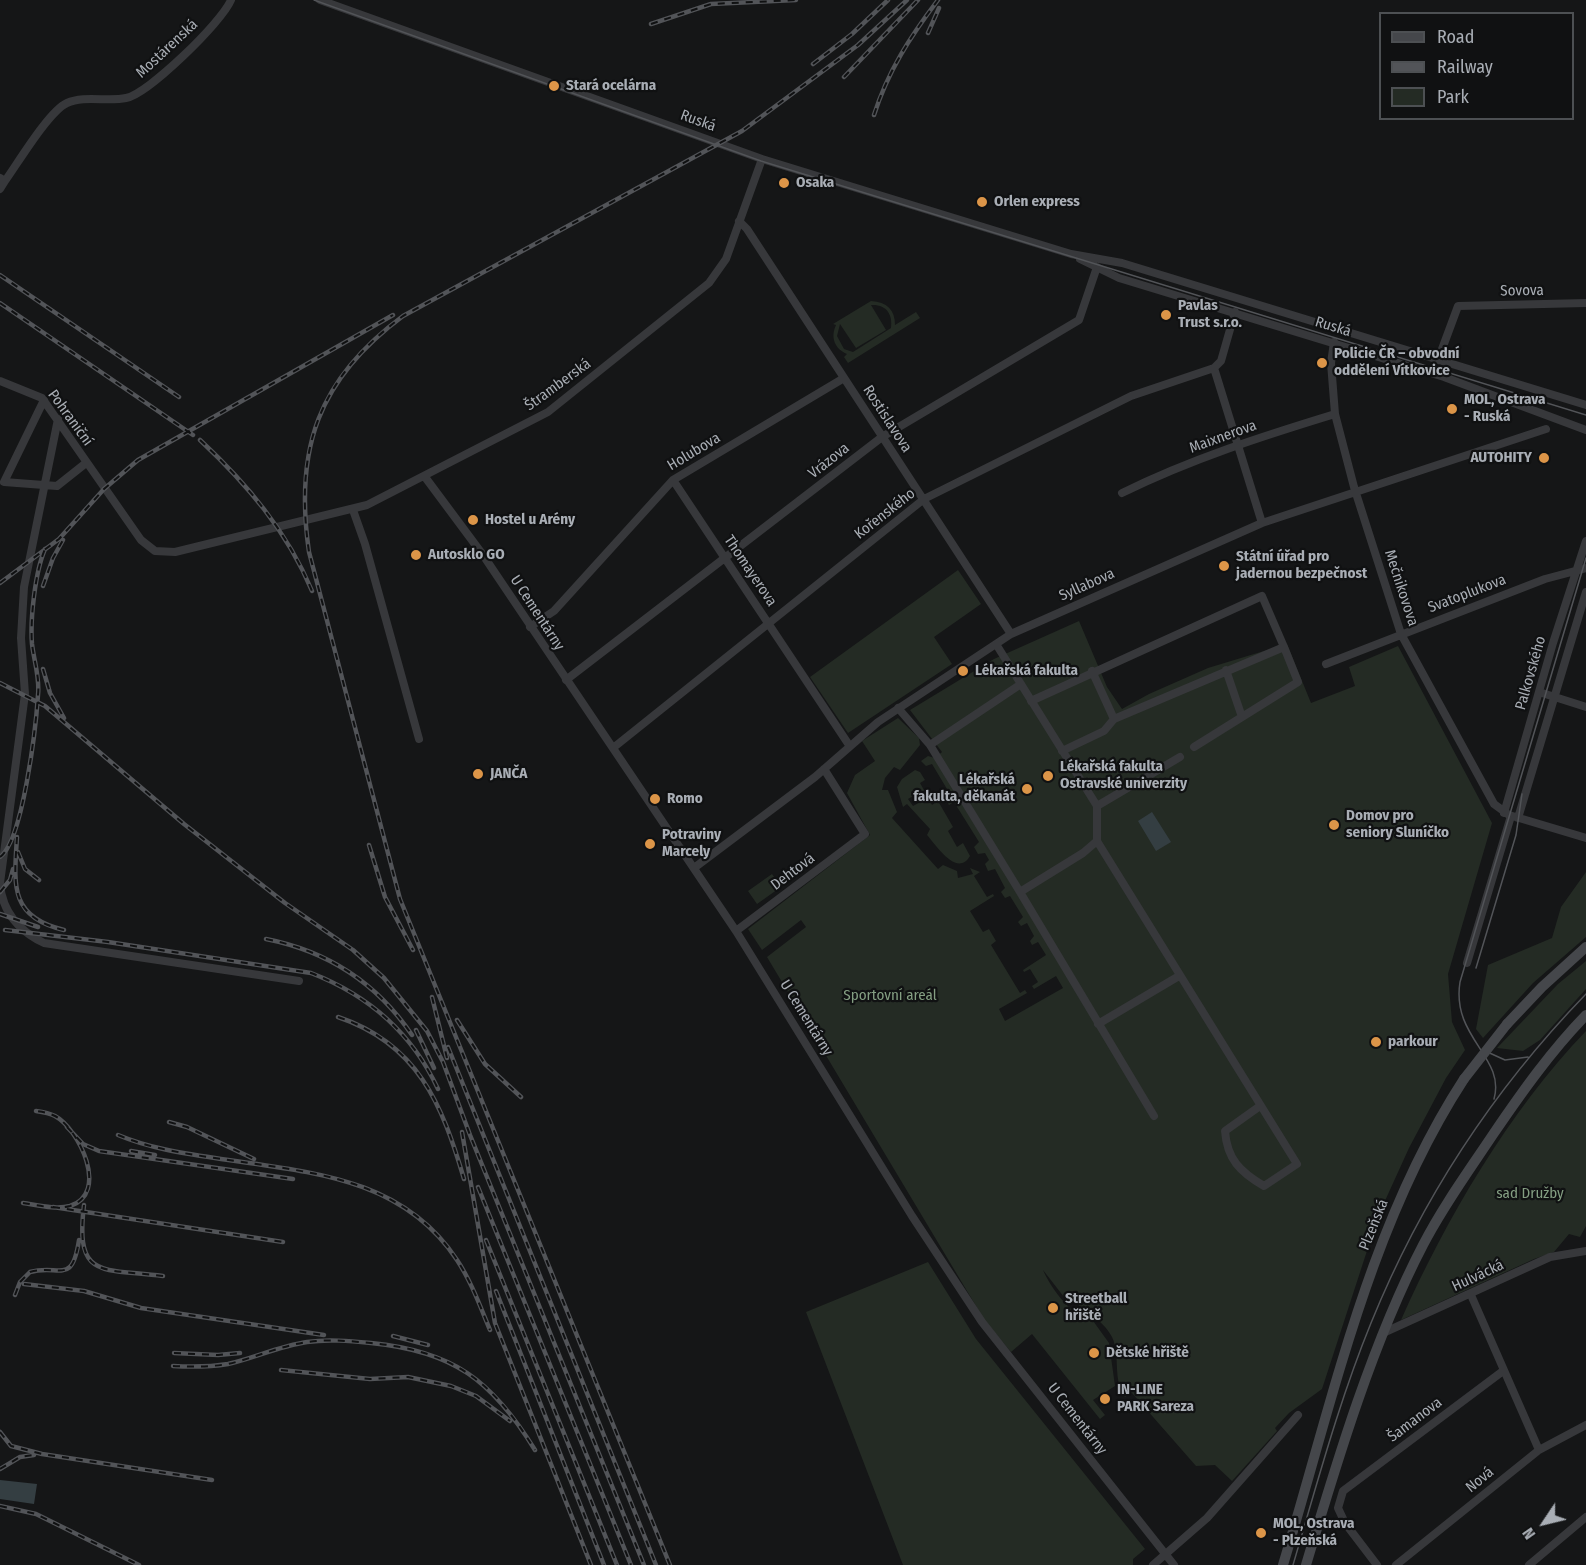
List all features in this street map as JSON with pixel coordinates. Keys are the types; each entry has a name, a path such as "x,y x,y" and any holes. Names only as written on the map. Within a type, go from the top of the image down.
{"main road":[{"name":"Plzeňská","path":"1283,1565 1347,1344 1381,1247 1422,1149 1464,1079 1507,1024 1542,987 1586,947"},
{"path":"1306,1565 1326,1497 1383,1333 1423,1244 1475,1161 1525,1088 1561,1041 1586,1016"}],"street":[{"name":"Mostárenská","path":"0,189 2,180 56,111 68,102 127,98 149,88 217,20 231,0"},
{"name":"Ruská","path":"320,0 762,159 1071,255 1119,278 1444,377 1586,430"},
{"name":"Štramberská","path":"278,528 353,510 385,498 548,412 700,292 721,266 762,159"},
{"name":"Rostislavova","path":"739,221 747,229 1011,634"},
{"name":"Ruská","path":"1071,255 1122,263 1586,405"},
{"name":"Vrázova","path":"566,680 882,437 1079,320 1097,267"},
{"name":"Sovova","path":"1438,360 1458,306 1586,303"},
{"path":"1235,312 1221,361 1214,368 1262,523"},
{"name":"Mečnikovova","path":"1334,342 1331,363 1335,414 1356,492 1401,634 1480,783 1494,804 1511,816"},
{"name":"Kořenského","path":"612,748 924,499 1131,396 1214,368"},
{"name":"Holubova","path":"530,627 554,611 673,480 844,378"},
{"name":"Pohraniční","path":"0,381 38,394 44,400 144,544 159,552 175,552 278,528"},
{"path":"44,400 4,482 57,486 86,463"},
{"name":"Maixnerova","path":"1122,493 1156,476 1238,445 1335,414"},
{"path":"58,419 24,587 21,638 25,694 0,884 4,906 11,918 31,936 44,942 299,981"},
{"name":"Syllabova","path":"694,868 824,769 849,745 898,708 1011,634 1262,523 1546,429"},
{"name":"U Cementárny","path":"425,477 477,546 736,931 912,1216 982,1322 1174,1565"},
{"name":"Thomayerova","path":"673,480 849,745"},
{"path":"353,510 366,544 419,739"},
{"name":"Palkovského","path":"1511,816 1539,692 1586,541"},
{"name":"Svatoplukova","path":"1326,664 1545,579 1586,568"},
{"name":"Palkovského","path":"1467,963 1511,816 1555,697 1586,592"},
{"path":"1031,701 1092,671 1262,596 1298,682 1194,747"},
{"path":"996,644 1097,806 1096,841 1297,1164 1263,1186 1247,1176 1232,1161 1226,1147 1225,1131 1260,1106"},
{"path":"1062,751 1104,731 1114,719 1284,647"},
{"path":"1227,670 1242,717"},
{"path":"1092,671 1114,719"},
{"path":"930,745 1021,684"},
{"path":"1539,692 1586,707"},
{"path":"898,708 930,745 1154,1116"},
{"path":"1097,806 1180,757"},
{"name":"Dehtová","path":"736,931 866,834 824,769"},
{"path":"1511,816 1586,838"},
{"path":"1020,892 1083,853 1096,841"},
{"path":"1098,1024 1179,976"},
{"name":"Hulvácká","path":"1383,1333 1550,1257 1586,1251"},
{"path":"1470,1295 1539,1450"},
{"name":"Šamanova","path":"1377,1565 1345,1523 1338,1508 1343,1491 1503,1371"},
{"path":"1153,1565 1207,1518 1298,1415"},
{"name":"Nová","path":"1396,1565 1539,1450 1586,1425"},
{"path":"1529,1565 1586,1517"}],"green space":[{"path":"871,301 882,303 892,311 895,325 916,312 920,318 848,363 844,357 847,354 839,349 835,342 836,325 833,324","holes":["871,305 881,306 890,314 891,328 853,352 844,349 837,336 840,324 856,348 886,330"]},
{"path":"958,570 981,604 934,637 952,664 848,733 810,677"},
{"name":"Sportovní areál","path":"1079,621 1107,687 1122,709 1149,694 1208,668 1287,644 1311,703 1355,686 1349,667 1398,646 1492,823 1448,974 1452,1022 1465,1050 1446,1078 1409,1148 1379,1214 1322,1389 1289,1413 1275,1428 1277,1431 1232,1481 1215,1465 1196,1466 1132,1393 1125,1397 1119,1383 1115,1344 1108,1330 1067,1295 1064,1297 1043,1270 1063,1301 1077,1314 1091,1318 1109,1343 1115,1386 1093,1400 1105,1415 1100,1419 1032,1334 1011,1352 985,1321 767,957 806,927 801,920 762,950 748,929 870,835 847,793 855,775 875,761 862,741 898,718 919,738 920,745 900,770 894,767 885,778 882,790 888,790 897,812 892,818 938,869 943,865 957,871 958,878 973,874 970,868 980,872 974,876 987,897 993,894 994,896 970,911 983,932 989,929 996,941 991,945 1020,993 1025,990 1027,993 999,1009 1005,1021 1063,988 1056,976 1034,989 1032,986 1038,982 1030,969 1024,972 1023,970 1046,955 1038,942 1032,945 1030,941 1034,936 1027,923 1021,926 1018,922 1023,917 1010,896 1005,898 1001,892 1005,888 995,869 988,871 985,864 989,860 985,853 978,854 974,847 979,842 954,802 949,805 947,802 953,799 932,764 926,766 921,761 928,756 935,758 942,752 910,710 994,659"},
{"path":"915,770 920,772 925,780 920,783 925,792 922,791 908,799 913,806 926,799 927,795 932,805 938,801 953,827 948,831 957,847 963,843 970,856 965,862 953,862 947,858 927,835 930,829 907,804 903,807 897,787 902,779"},
{"path":"1586,872 1586,937 1533,983 1483,1038 1476,1029 1488,965 1552,938 1561,907"},
{"path":"772,874 781,887 757,904 748,891"},
{"path":"1586,961 1586,989 1540,1040 1523,1051 1497,1048 1558,984"},
{"name":"sad Družby","path":"1586,1031 1586,1226 1580,1237 1569,1234 1554,1252 1401,1320 1438,1243 1505,1131 1558,1062"},
{"path":"928,1262 976,1339 1145,1549 1133,1559 1133,1565 903,1565 806,1312"}],"shaded area":[{"path":"1152,812 1171,842 1156,851 1138,821"},
{"path":"0,1480 37,1484 34,1504 0,1499"}],"tram line":[{"path":"314,0 761,161 1586,415"},
{"path":"1494,1099 1496,1084 1492,1071 1463,1018 1459,1001 1460,982 1586,558"},
{"path":"1476,968 1516,835 1522,794"},
{"path":"1293,1565 1359,1352 1391,1277 1413,1233 1437,1190 1491,1107 1552,1030 1586,994"},
{"path":"1483,1050 1505,1060 1528,1057"}],"railway":[{"path":"651,24 711,4 796,0"},
{"path":"813,64 852,34 888,0"},
{"path":"670,1565 400,899 309,552 305,515 305,481 318,419 332,391 350,365 374,340 403,316 742,131 858,45 907,0"},
{"path":"844,77 918,0"},
{"path":"874,115 901,55 938,0"},
{"path":"928,33 939,8"},
{"path":"0,275 179,397"},
{"path":"0,303 193,435"},
{"path":"0,583 59,539 104,489 138,460 393,315"},
{"path":"200,440 250,491 264,509 291,548 312,591"},
{"path":"43,586 53,558 63,540"},
{"path":"0,857 8,847 22,807 31,756 38,689 32,644 33,609 38,570 45,549"},
{"path":"43,669 50,693 64,718"},
{"path":"0,683 45,706 184,824 285,903 353,950 384,978 427,1031 443,1062 470,1135 644,1565"},
{"path":"17,837 16,884 24,908 33,917 64,930"},
{"path":"369,845 385,897 413,950"},
{"path":"18,852 25,869 39,880"},
{"path":"0,892 10,880 13,869"},
{"path":"0,914 38,927"},
{"path":"5,930 108,942 311,973 351,993 386,1018 415,1050 438,1089"},
{"path":"266,939 309,952 348,972 383,999 412,1035"},
{"path":"432,997 447,1058"},
{"path":"338,1017 365,1029 388,1043 407,1060 423,1080 446,1126 464,1179"},
{"path":"457,1020 485,1064 521,1097"},
{"path":"416,1030 434,1068"},
{"path":"448,1047 656,1565"},
{"path":"23,1203 53,1207 70,1206 82,1199 88,1188 89,1175 86,1161 73,1134 55,1116 36,1111"},
{"path":"169,1122 187,1127 254,1159"},
{"path":"67,1127 83,1144 99,1151 293,1179"},
{"path":"462,1132 495,1323 591,1565"},
{"path":"118,1135 153,1147 178,1152 316,1174 349,1182 380,1194 408,1210 434,1232 457,1260 490,1330"},
{"path":"131,1151 155,1155"},
{"path":"478,1187 631,1565"},
{"path":"84,1205 82,1229 84,1247 89,1258 97,1266 108,1270 163,1276"},
{"path":"53,1207 283,1242"},
{"path":"15,1295 20,1282 30,1272 68,1268 73,1263 79,1240"},
{"path":"486,1240 617,1565"},
{"path":"24,1284 84,1291 141,1308 324,1335"},
{"path":"496,1291 604,1565"},
{"path":"393,1336 428,1345"},
{"path":"173,1366 228,1364 287,1346 315,1341 347,1341 400,1347 425,1353 468,1373 486,1387 503,1405 535,1450"},
{"path":"174,1353 218,1355 240,1353"},
{"path":"281,1370 370,1379 408,1377 451,1386 476,1396 510,1421"},
{"path":"0,1432 11,1446 42,1454 212,1480"},
{"path":"0,1469 20,1457 34,1455"},
{"path":"0,1506 36,1514 139,1565"}],"place":[{"name":"Stará ocelárna","path":"554,86"},
{"name":"Osaka","path":"784,183"},
{"name":"Orlen express","path":"982,202"},
{"name":"Pavlas Trust s.r.o.","path":"1166,315"},
{"name":"Policie ČR – obvodní oddělení Vítkovice","path":"1322,363"},
{"name":"MOL, Ostrava - Ruská","path":"1452,409"},
{"name":"AUTOHITY","path":"1544,458"},
{"name":"Hostel u Arény","path":"473,520"},
{"name":"Autosklo GO","path":"416,555"},
{"name":"Státní úřad pro jadernou bezpečnost","path":"1224,566"},
{"name":"Lékařská fakulta","path":"963,671"},
{"name":"JANČA","path":"478,774"},
{"name":"Lékařská fakulta Ostravské univerzity","path":"1048,776"},
{"name":"Lékařská fakulta, děkanát","path":"1027,789"},
{"name":"Romo","path":"655,799"},
{"name":"Domov pro seniory Sluníčko","path":"1334,825"},
{"name":"Potraviny Marcely","path":"650,844"},
{"name":"parkour","path":"1376,1042"},
{"name":"Streetball hřiště","path":"1053,1308"},
{"name":"Dětské hřiště","path":"1094,1353"},
{"name":"IN-LINE PARK Sareza","path":"1105,1399"},
{"name":"MOL, Ostrava - Plzeňská","path":"1261,1533"}]}
